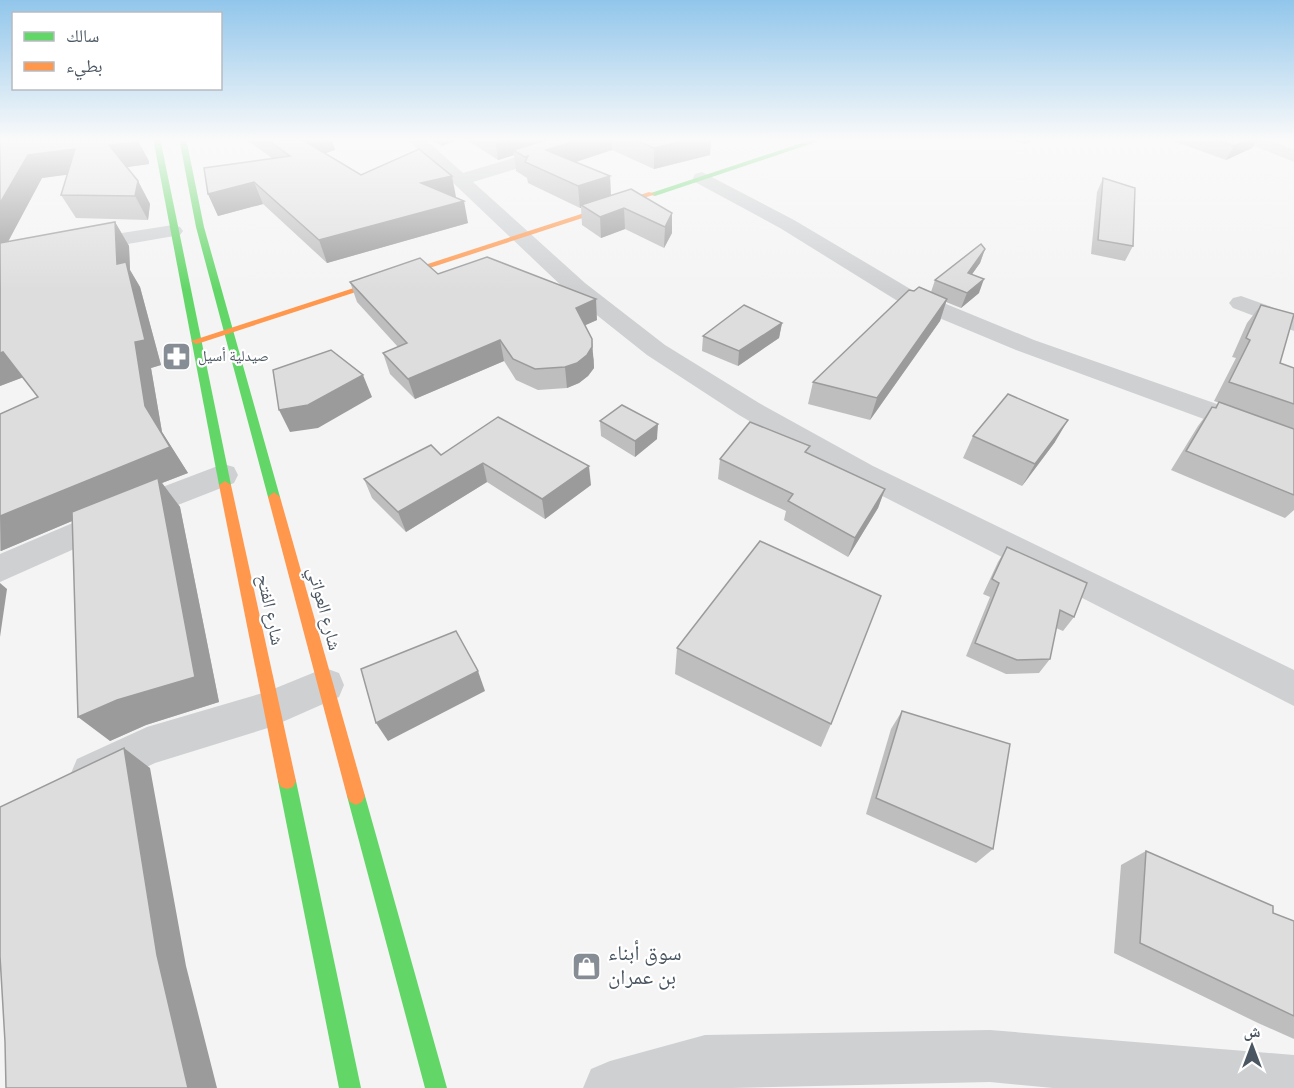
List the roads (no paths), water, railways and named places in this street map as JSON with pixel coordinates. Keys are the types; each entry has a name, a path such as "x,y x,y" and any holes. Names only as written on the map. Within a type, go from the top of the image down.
{"main road":[{"name":"شارع الفتح","path":"165,189 350,1088"},
{"name":"شارع العواتي","path":"192,189 200,227 436,1088"},
{"path":"196,341 668,189"}],"street":[{"path":"470,189 577,288 648,343 749,409 861,473 1294,689"},
{"path":"722,189 787,224 904,295 1025,345 1294,442"},
{"path":"0,259 173,231"},
{"path":"1241,303 1294,324"},
{"path":"0,569 126,513 223,475"},
{"path":"62,787 147,746 271,709 325,685"},
{"path":"610,1088 705,1062 990,1056 1294,1082"}],"place":[{"name":"صيدلية أسيل","path":"177,357"},
{"name":"سوق أبناء بن عمران","path":"587,966"}]}
